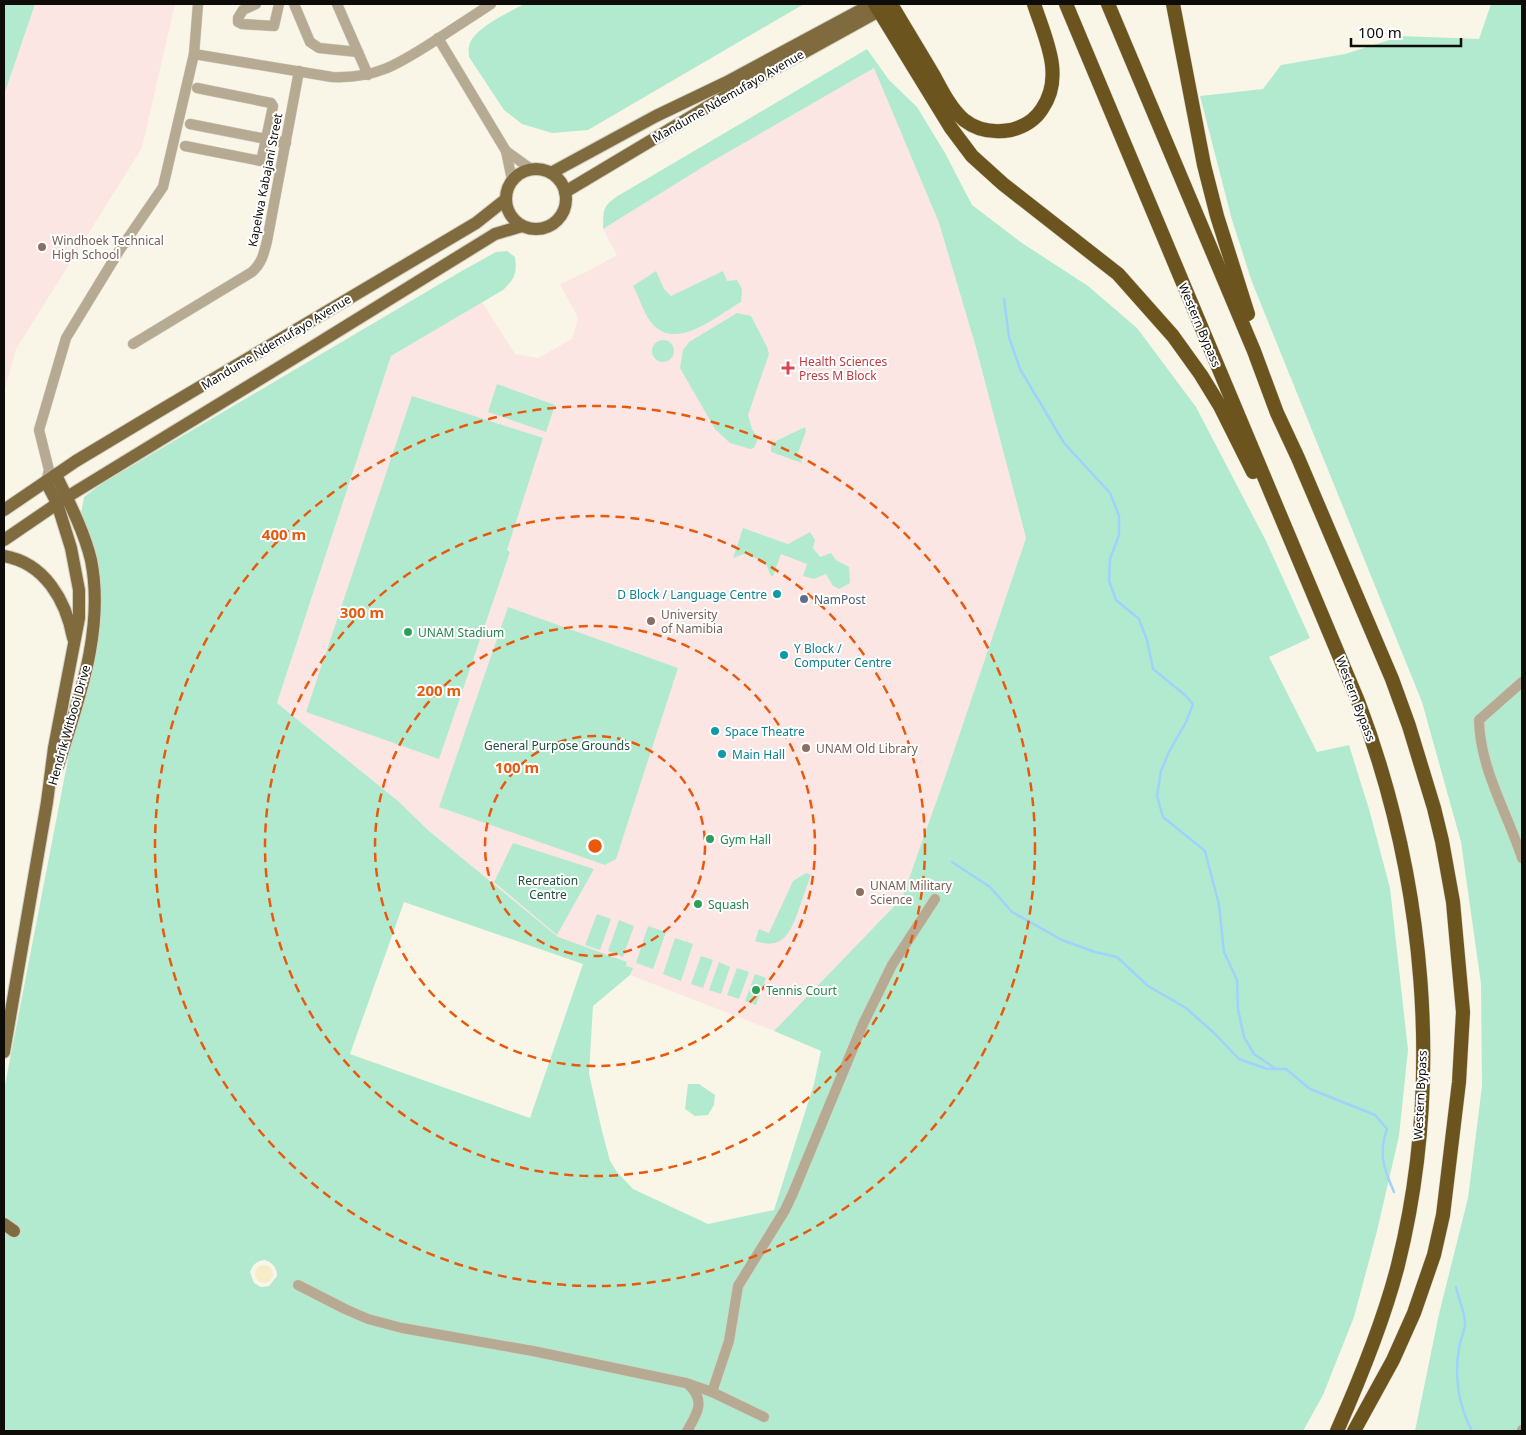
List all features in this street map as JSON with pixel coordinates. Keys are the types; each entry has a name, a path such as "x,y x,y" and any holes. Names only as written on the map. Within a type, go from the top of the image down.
{"highway":[{"path":"883,5 958,115 979,128 996,132 1018,128 1035,117 1045,104 1051,90 1052,60 1034,4"},
{"name":"Western Bypass","path":"1066,4 1369,730 1386,785 1401,844 1412,900 1417,944 1423,1047 1416,1155 1402,1246 1386,1305 1337,1431"},
{"path":"1108,4 1250,342 1277,414 1298,458 1392,679 1423,772 1442,840 1456,922 1463,1012 1462,1052 1443,1215 1434,1255 1421,1296 1403,1339 1354,1431"},
{"path":"1173,4 1208,182 1256,338 1277,414"},
{"path":"883,5 950,128 972,156 1003,184 1118,274 1183,349 1208,385 1227,419 1310,590 1336,649"}],"main road":[{"name":"Mandume Ndemufayo Avenue","path":"559,182 728,94 883,5"},
{"name":"Mandume Ndemufayo Avenue","path":"559,182 656,116 883,5"},
{"path":"522,226 509,214 505,200 507,189 512,180 521,172 534,169 559,182"},
{"name":"Mandume Ndemufayo Avenue","path":"4,540 62,500 495,234 522,226 529,229 540,229 551,225 562,215 566,201 559,182"},
{"name":"Mandume Ndemufayo Avenue","path":"4,510 50,476 476,223 505,200"},
{"name":"Hendrik Witbooi Drive","path":"47,802 80,695 92,635 95,594 90,559 50,476"},
{"name":"Hendrik Witbooi Drive","path":"4,1052 47,802 54,748 79,618 79,590 62,500"},
{"path":"4,556 32,568 54,589 60,598 70,625 74,646"},
{"path":"4,1224 14,1231 4,1234"}],"street":[{"path":"50,476 40,430 66,338 119,251 164,187 194,54 198,4"},
{"path":"253,4 240,14 238,22 271,27 275,24 279,4"},
{"path":"294,4 310,42 314,46 358,52"},
{"path":"337,4 368,75"},
{"path":"194,54 332,77 349,78 368,75 398,64 491,4"},
{"path":"438,38 506,151 512,180"},
{"name":"Kapelwa Kabajani Street","path":"133,344 252,272 263,258 299,71"},
{"path":"185,146 260,162 266,139 273,104 197,88"},
{"path":"190,124 286,143"},
{"path":"506,151 534,169"},
{"path":"1522,682 1479,720 1494,787 1522,858"},
{"path":"712,1392 729,1341 738,1286 785,1210 863,1024 892,965 935,900"},
{"path":"298,1285 368,1319 402,1328 533,1351 686,1383 712,1392 764,1417"},
{"path":"686,1383 696,1392 699,1399 698,1411 687,1431"}],"shaded area":[{"name":"Windhoek Technical High School","path":"4,4 175,4 142,148 16,349 5,389 4,414"},
{"name":"University of Namibia","path":"874,67 939,223 975,344 1026,538 902,898 774,1031 630,975 632,968 626,966 627,962 558,938 429,831 398,801 277,703 391,356 482,302 515,354 538,358 572,339 578,318 560,284 617,255 603,229 711,162"}],"green space":[{"path":"4,4 35,4 4,95"},
{"path":"524,4 804,4 588,130 552,133 522,124 504,110 469,57 469,46 477,33"},
{"path":"1491,4 1522,4 1522,1431 1415,1431 1439,1314 1468,1198 1482,1086 1481,984 1461,842 1422,702 1252,282 1232,220 1200,96 1263,89 1281,65 1345,54 1402,36 1479,39"},
{"path":"867,49 889,80 917,107 945,153 972,205 1022,243 1088,286 1137,328 1196,407 1266,541 1310,638 1269,657 1317,752 1349,745 1369,809 1390,888 1408,1050 1399,1136 1377,1231 1354,1317 1323,1395 1303,1431 4,1431 4,1234 13,1231 4,1224 4,1090 92,635 94,612 81,513 84,497 101,484 496,252 507,251 515,257 516,268 514,275 503,290 391,356 277,703 398,801 429,831 558,937 627,962 626,966 633,968 630,975 593,1006 589,1074 610,1161 617,1172 633,1189 708,1224 774,1210 814,1084 821,1051 774,1031 902,898 1026,538 975,344 939,223 874,68 711,162 603,229 604,210 616,197","holes":["404,902 583,964 530,1118 350,1054","265,1260 274,1266 277,1276 269,1286 261,1287 254,1283 250,1272 256,1263"]},
{"path":"656,271 664,289 671,296 723,271 727,281 737,280 742,289 741,302 695,329 671,334 660,330 650,321 633,286"},
{"path":"737,313 751,316 769,354 748,415 752,429 758,439 754,448 750,449 730,443 715,429 680,368 683,350 689,342"},
{"path":"663,340 671,343 674,351 671,359 663,362 655,359 652,351 655,343"},
{"path":"497,384 555,405 546,432 488,412"},
{"name":"UNAM Stadium","path":"412,396 543,438 507,550 510,552 439,759 306,712"},
{"path":"805,427 806,431 798,453 802,463 771,452 771,444"},
{"path":"743,528 788,544 810,532 815,540 813,548 820,557 831,553 836,560 849,567 850,583 839,589 833,586 826,574 814,579 803,576 807,564 781,554 773,576 771,576 765,562 744,554 733,558"},
{"name":"General Purpose Grounds","path":"508,607 678,668 616,859 605,865 439,807"},
{"name":"Recreation Centre","path":"513,843 594,869 557,935 494,882"},
{"path":"806,873 811,875 793,925 785,937 773,943 755,941 759,929 769,933 793,881"},
{"path":"597,914 611,919 600,950 585,945"},
{"path":"619,920 634,926 623,957 608,951"},
{"path":"648,926 666,932 653,969 636,963"},
{"path":"675,938 693,944 681,981 663,974"},
{"path":"701,956 713,960 703,988 691,984"},
{"path":"719,962 730,967 721,994 709,990"},
{"path":"737,968 749,972 739,999 727,995"},
{"name":"Tennis Court","path":"755,974 766,978 756,1005 745,1001"},
{"path":"688,1084 699,1084 715,1095 714,1105 708,1115 695,1116 685,1109"}],"sand":[{"path":"264,1265 270,1268 273,1274 270,1280 264,1283 258,1280 255,1274 258,1268"}],"waterway":[{"path":"1004,299 1009,337 1020,369 1064,443 1110,493 1119,516 1119,535 1110,559 1109,581 1116,600 1139,619 1147,640 1153,669 1185,695 1193,704 1161,771 1157,796 1163,817 1205,851 1219,905 1224,952 1237,980 1238,1009 1244,1037 1254,1054 1276,1069"},
{"path":"952,862 990,887 1012,912 1062,940 1095,952 1117,957 1148,986 1186,1008 1239,1059 1267,1069 1286,1069 1310,1089 1375,1115 1387,1129 1384,1138 1383,1161 1394,1192"},
{"path":"1456,1287 1465,1321 1459,1348 1458,1391 1463,1411 1472,1431"}],"place":[{"name":"Windhoek Technical High School","path":"42,247"},
{"name":"Health Sciences Press M Block","path":"788,368"},
{"name":"D Block / Language Centre","path":"777,594"},
{"name":"NamPost","path":"804,599"},
{"name":"University of Namibia","path":"651,621"},
{"name":"UNAM Stadium","path":"408,632"},
{"name":"Y Block / Computer Centre","path":"784,655"},
{"name":"Space Theatre","path":"715,731"},
{"name":"UNAM Old Library","path":"806,748"},
{"name":"Main Hall","path":"722,754"},
{"name":"Gym Hall","path":"710,839"},
{"name":"UNAM Military Science","path":"860,892"},
{"name":"Squash","path":"698,904"},
{"name":"Tennis Court","path":"756,990"}]}
